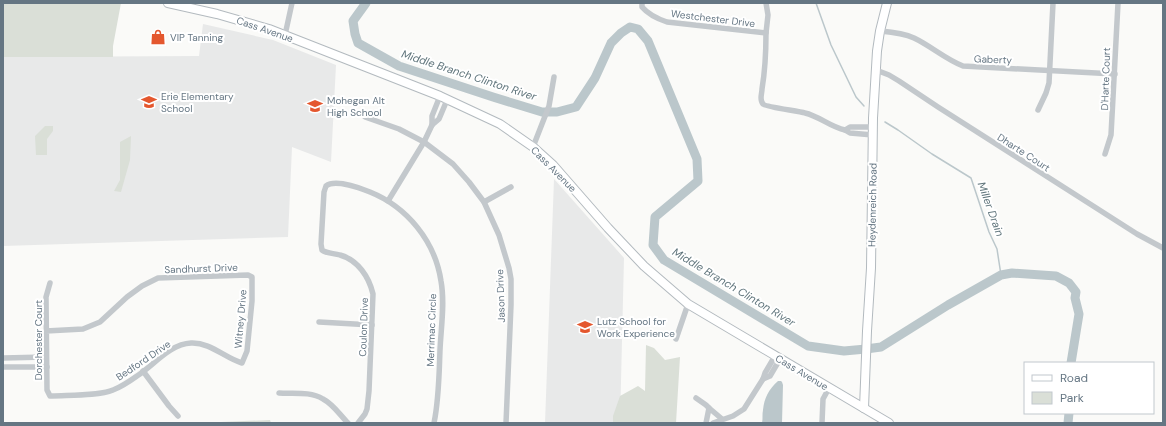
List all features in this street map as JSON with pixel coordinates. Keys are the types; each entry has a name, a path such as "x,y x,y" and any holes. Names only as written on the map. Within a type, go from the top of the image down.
{"main road":[{"name":"Cass Avenue","path":"168,3 236,19 285,35 444,98 500,124 533,147 564,176 608,228 644,266 688,304 889,423"},
{"name":"Heydenreich Road","path":"864,408 871,268 873,131 876,70 880,31 887,3"}],"street":[{"path":"285,35 292,3"},
{"name":"Westchester Drive","path":"642,3 642,7 645,10 657,18 667,22 766,33"},
{"name":"Westchester Drive","path":"766,3 768,15 761,102 766,106 809,114 834,127 850,133 859,134 873,131"},
{"path":"1038,110 1048,90 1053,3"},
{"name":"D'Harte Court","path":"1105,154 1111,135 1118,3"},
{"name":"Gaberty","path":"880,31 898,33 912,37 950,61 963,66 1114,74"},
{"name":"Dharte Court","path":"876,70 899,81 945,112 1137,234 1163,248"},
{"path":"533,147 549,106 554,77"},
{"path":"388,201 424,142 432,126 432,116 444,98"},
{"name":"Jason Drive","path":"365,117 399,129 424,142 456,168 484,202 499,235 510,273 511,305 506,423"},
{"path":"845,130 850,127 859,127 873,131"},
{"path":"859,127 859,134"},
{"name":"Merrimac Circle","path":"326,186 332,184 343,184 370,192 388,201 411,220 422,234 432,253 441,279 442,306 438,402 434,423"},
{"name":"Coulon Drive","path":"326,186 324,192 321,244 322,250 326,253 338,254 348,258 356,264 366,275 373,294 368,402 365,414 358,423"},
{"path":"484,202 511,187"},
{"name":"Sandhurst Drive","path":"46,331 83,329 100,322 127,297 142,286 158,278 248,275 252,277"},
{"name":"Witney Drive","path":"242,363 248,351 252,301 252,277"},
{"name":"Dorchester Court","path":"50,283 46,297 47,390 50,396"},
{"path":"676,339 688,304"},
{"path":"319,322 372,325"},
{"name":"Bedford Drive","path":"50,396 103,393 113,390 138,376 151,364 183,344 192,343 210,347 223,353 232,360 242,363"},
{"path":"3,358 46,357"},
{"path":"712,423 726,420 744,409 763,379 765,373 777,357"},
{"path":"3,367 47,367"},
{"path":"143,371 178,416"},
{"path":"822,423 823,399 829,388"},
{"path":"279,393 319,396 328,402 348,423"},
{"path":"696,398 726,420"},
{"path":"706,423 708,408"}],"shaded area":[{"name":"Erie Elementary School","path":"203,24 273,40 336,65 331,162 292,147 288,237 3,246 3,57 199,56"},
{"name":"Lutz School for Work Experience","path":"554,179 624,258 620,423 545,423"},
{"path":"778,381 781,381 783,385 782,423 762,423 766,398 772,387"}],"green space":[{"path":"3,3 121,3 113,46 113,57 3,57"},
{"path":"45,126 53,126 53,131 47,139 47,155 36,155 35,136"},
{"path":"131,136 130,160 121,192 114,191 120,180 120,142"},
{"path":"646,345 654,348 665,360 680,357 676,423 613,423 613,416 620,396 638,386 645,391"},
{"path":"270,420 271,423 197,423"}],"waterway":[{"name":"Middle Branch Clinton River","path":"366,3 353,21 358,43 399,66 542,112 557,112 576,107 595,78 611,43 621,33 630,27 638,29 648,41 697,159 698,181 655,217 653,245 664,260 808,346 844,351 881,347 948,305 1001,275 1012,273 1056,276 1069,283 1076,292 1075,298 1079,314 1071,362"},
{"name":"Miller Drain","path":"816,3 831,45 856,97 864,106"},
{"name":"Miller Drain","path":"885,122 971,178 989,232 997,249 1001,275"},
{"name":"Middle Branch Clinton River","path":"1068,423 1069,414"}],"place":[{"name":"VIP Tanning","path":"158,37"},
{"name":"Erie Elementary School","path":"149,102"},
{"name":"Mohegan Alt High School","path":"315,106"},
{"name":"Lutz School for Work Experience","path":"585,327"}]}
